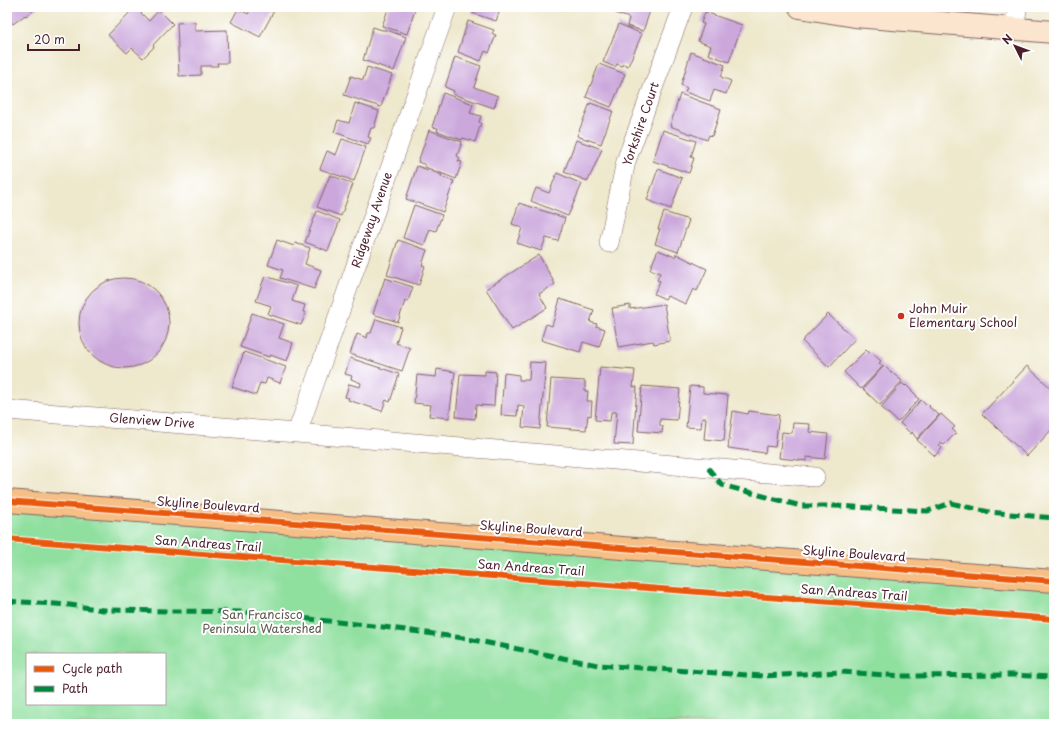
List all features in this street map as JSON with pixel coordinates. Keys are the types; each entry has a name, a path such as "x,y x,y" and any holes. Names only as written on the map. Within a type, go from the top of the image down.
{"main road":[{"name":"Skyline Boulevard","path":"7,501 1054,581"}],"street":[{"name":"Ridgeway Avenue","path":"297,433 448,7"},
{"name":"Yorkshire Court","path":"609,243 626,161 683,7"},
{"path":"800,7 855,16 1054,32"},
{"path":"1015,29 1017,7"},
{"name":"Glenview Drive","path":"7,410 297,433"},
{"path":"297,433 815,477"}],"green space":[{"name":"San Francisco Peninsula Watershed","path":"7,501 1054,581 1054,724 7,724"}],"building":[{"path":"7,7 38,7 13,24 7,16"},
{"path":"135,7 149,21 159,10 173,24 143,58 132,48 127,53 108,35"},
{"path":"252,7 276,7 260,37 231,22 238,9 248,14"},
{"path":"389,7 416,7 407,34 382,26"},
{"path":"474,7 501,7 496,21 472,13"},
{"path":"617,7 653,7 652,9 651,8 643,31 627,26 629,18 615,13"},
{"path":"705,12 742,25 729,62 708,54 711,46 698,41 704,24 701,23"},
{"path":"468,21 494,30 492,34 496,35 489,53 485,51 481,61 458,52"},
{"path":"195,22 195,31 227,30 228,63 217,63 218,66 201,66 201,75 179,76 177,23"},
{"path":"619,24 642,34 628,66 617,64 615,67 603,62"},
{"path":"373,27 406,37 394,71 363,60"},
{"path":"691,52 725,65 721,77 731,81 726,94 714,90 710,101 685,92 687,88 681,85"},
{"path":"455,57 481,66 474,87 498,96 494,108 453,94 454,91 445,87"},
{"path":"599,64 625,74 611,107 586,97"},
{"path":"367,67 392,75 381,107 344,95 351,76 363,80"},
{"path":"443,93 473,104 470,113 481,116 479,122 481,123 475,142 463,138 462,140 437,131 438,128 432,127"},
{"path":"680,94 721,109 712,136 709,135 707,140 670,126"},
{"path":"355,103 379,111 374,128 371,128 368,137 371,138 368,144 334,132 338,120 349,123"},
{"path":"590,103 613,111 601,144 577,136"},
{"path":"429,130 462,142 457,156 460,158 458,161 462,162 456,179 425,167 426,165 418,162"},
{"path":"663,130 696,141 691,157 694,158 689,173 653,161"},
{"path":"342,139 366,147 354,181 320,169 327,151 336,155"},
{"path":"576,140 602,149 588,181 564,172"},
{"path":"417,166 454,181 443,212 406,199"},
{"path":"658,169 682,178 671,209 647,200"},
{"path":"557,173 582,184 568,216 531,201 536,188 549,193"},
{"path":"330,175 353,184 341,216 317,207"},
{"path":"519,203 565,218 558,241 546,238 541,251 517,243 522,228 512,224"},
{"path":"414,205 442,215 436,231 430,229 424,245 403,238"},
{"path":"317,211 340,220 328,251 305,242"},
{"path":"664,212 689,220 678,252 655,244"},
{"path":"277,240 294,246 295,243 310,248 305,264 321,270 314,289 280,278 283,270 268,265"},
{"path":"398,240 427,250 422,265 425,266 419,285 387,275"},
{"path":"658,250 675,257 676,254 707,269 697,291 693,289 686,304 667,296 665,299 654,294 660,281 657,280 660,273 650,269"},
{"path":"539,255 555,284 539,294 547,308 512,330 486,289"},
{"path":"265,276 297,286 292,301 305,305 303,312 306,313 301,325 268,314 271,306 256,301"},
{"path":"124,278 141,282 156,291 165,306 169,323 165,340 156,355 141,364 124,368 107,364 92,355 83,340 79,323 83,306 92,291 107,282"},
{"path":"385,278 413,287 408,301 405,301 398,322 373,314"},
{"path":"560,299 594,310 590,322 605,329 599,347 583,342 580,352 541,340 546,324 552,326"},
{"path":"664,304 670,341 654,344 653,341 618,347 612,308 630,305 630,309"},
{"path":"252,313 284,324 279,338 293,343 287,361 270,355 269,357 240,347"},
{"path":"828,314 855,339 829,367 802,341"},
{"path":"376,319 401,327 396,343 410,348 402,371 350,354 357,334 367,338 368,333 371,333"},
{"path":"866,350 870,353 871,352 881,361 879,363 883,366 861,389 844,372"},
{"path":"244,352 286,367 280,383 267,378 265,384 260,383 256,395 232,387"},
{"path":"350,358 399,374 390,402 386,400 382,411 348,400 349,398 345,397 349,384 360,387 361,383 351,379 352,376 345,374"},
{"path":"530,362 546,363 540,429 522,427 524,406 518,405 517,416 501,415 504,373 519,375 519,380 529,380"},
{"path":"884,366 902,381 880,405 863,389"},
{"path":"1027,366 1054,391 1054,427 1027,456 982,414"},
{"path":"600,367 635,370 633,387 637,387 633,445 614,444 617,412 611,412 610,421 595,420"},
{"path":"437,369 455,372 449,418 429,416 431,405 414,403 417,375 436,377"},
{"path":"485,371 496,372 494,406 476,405 475,419 456,417 460,374 485,375"},
{"path":"551,379 585,381 585,391 588,391 587,401 592,401 591,416 588,415 586,430 547,427"},
{"path":"902,383 905,386 906,385 919,399 898,422 881,407"},
{"path":"642,386 680,389 677,420 660,419 660,426 663,426 662,433 638,431"},
{"path":"690,386 703,387 703,393 728,395 724,441 704,439 706,418 702,418 701,428 686,427"},
{"path":"921,400 939,415 917,439 912,432 911,434 900,423"},
{"path":"733,411 748,414 749,411 779,415 775,447 766,446 765,453 728,448"},
{"path":"941,414 955,427 952,429 956,433 944,445 940,442 938,444 942,448 935,456 917,440"},
{"path":"793,423 810,424 809,432 828,434 825,459 807,457 807,461 779,458 782,432 792,433"}],"marked path":[{"path":"708,468 722,485 801,506 836,506 928,511 951,503 989,512 1054,518"},
{"path":"7,601 70,605 103,610 246,612 383,627 463,638 598,665 763,676 840,672 903,676 1014,675 1054,677"}],"cycle path":[{"path":"7,501 1054,581"},
{"name":"San Andreas Trail","path":"7,539 1054,619"}],"place":[{"name":"John Muir Elementary School","path":"901,316"}]}
